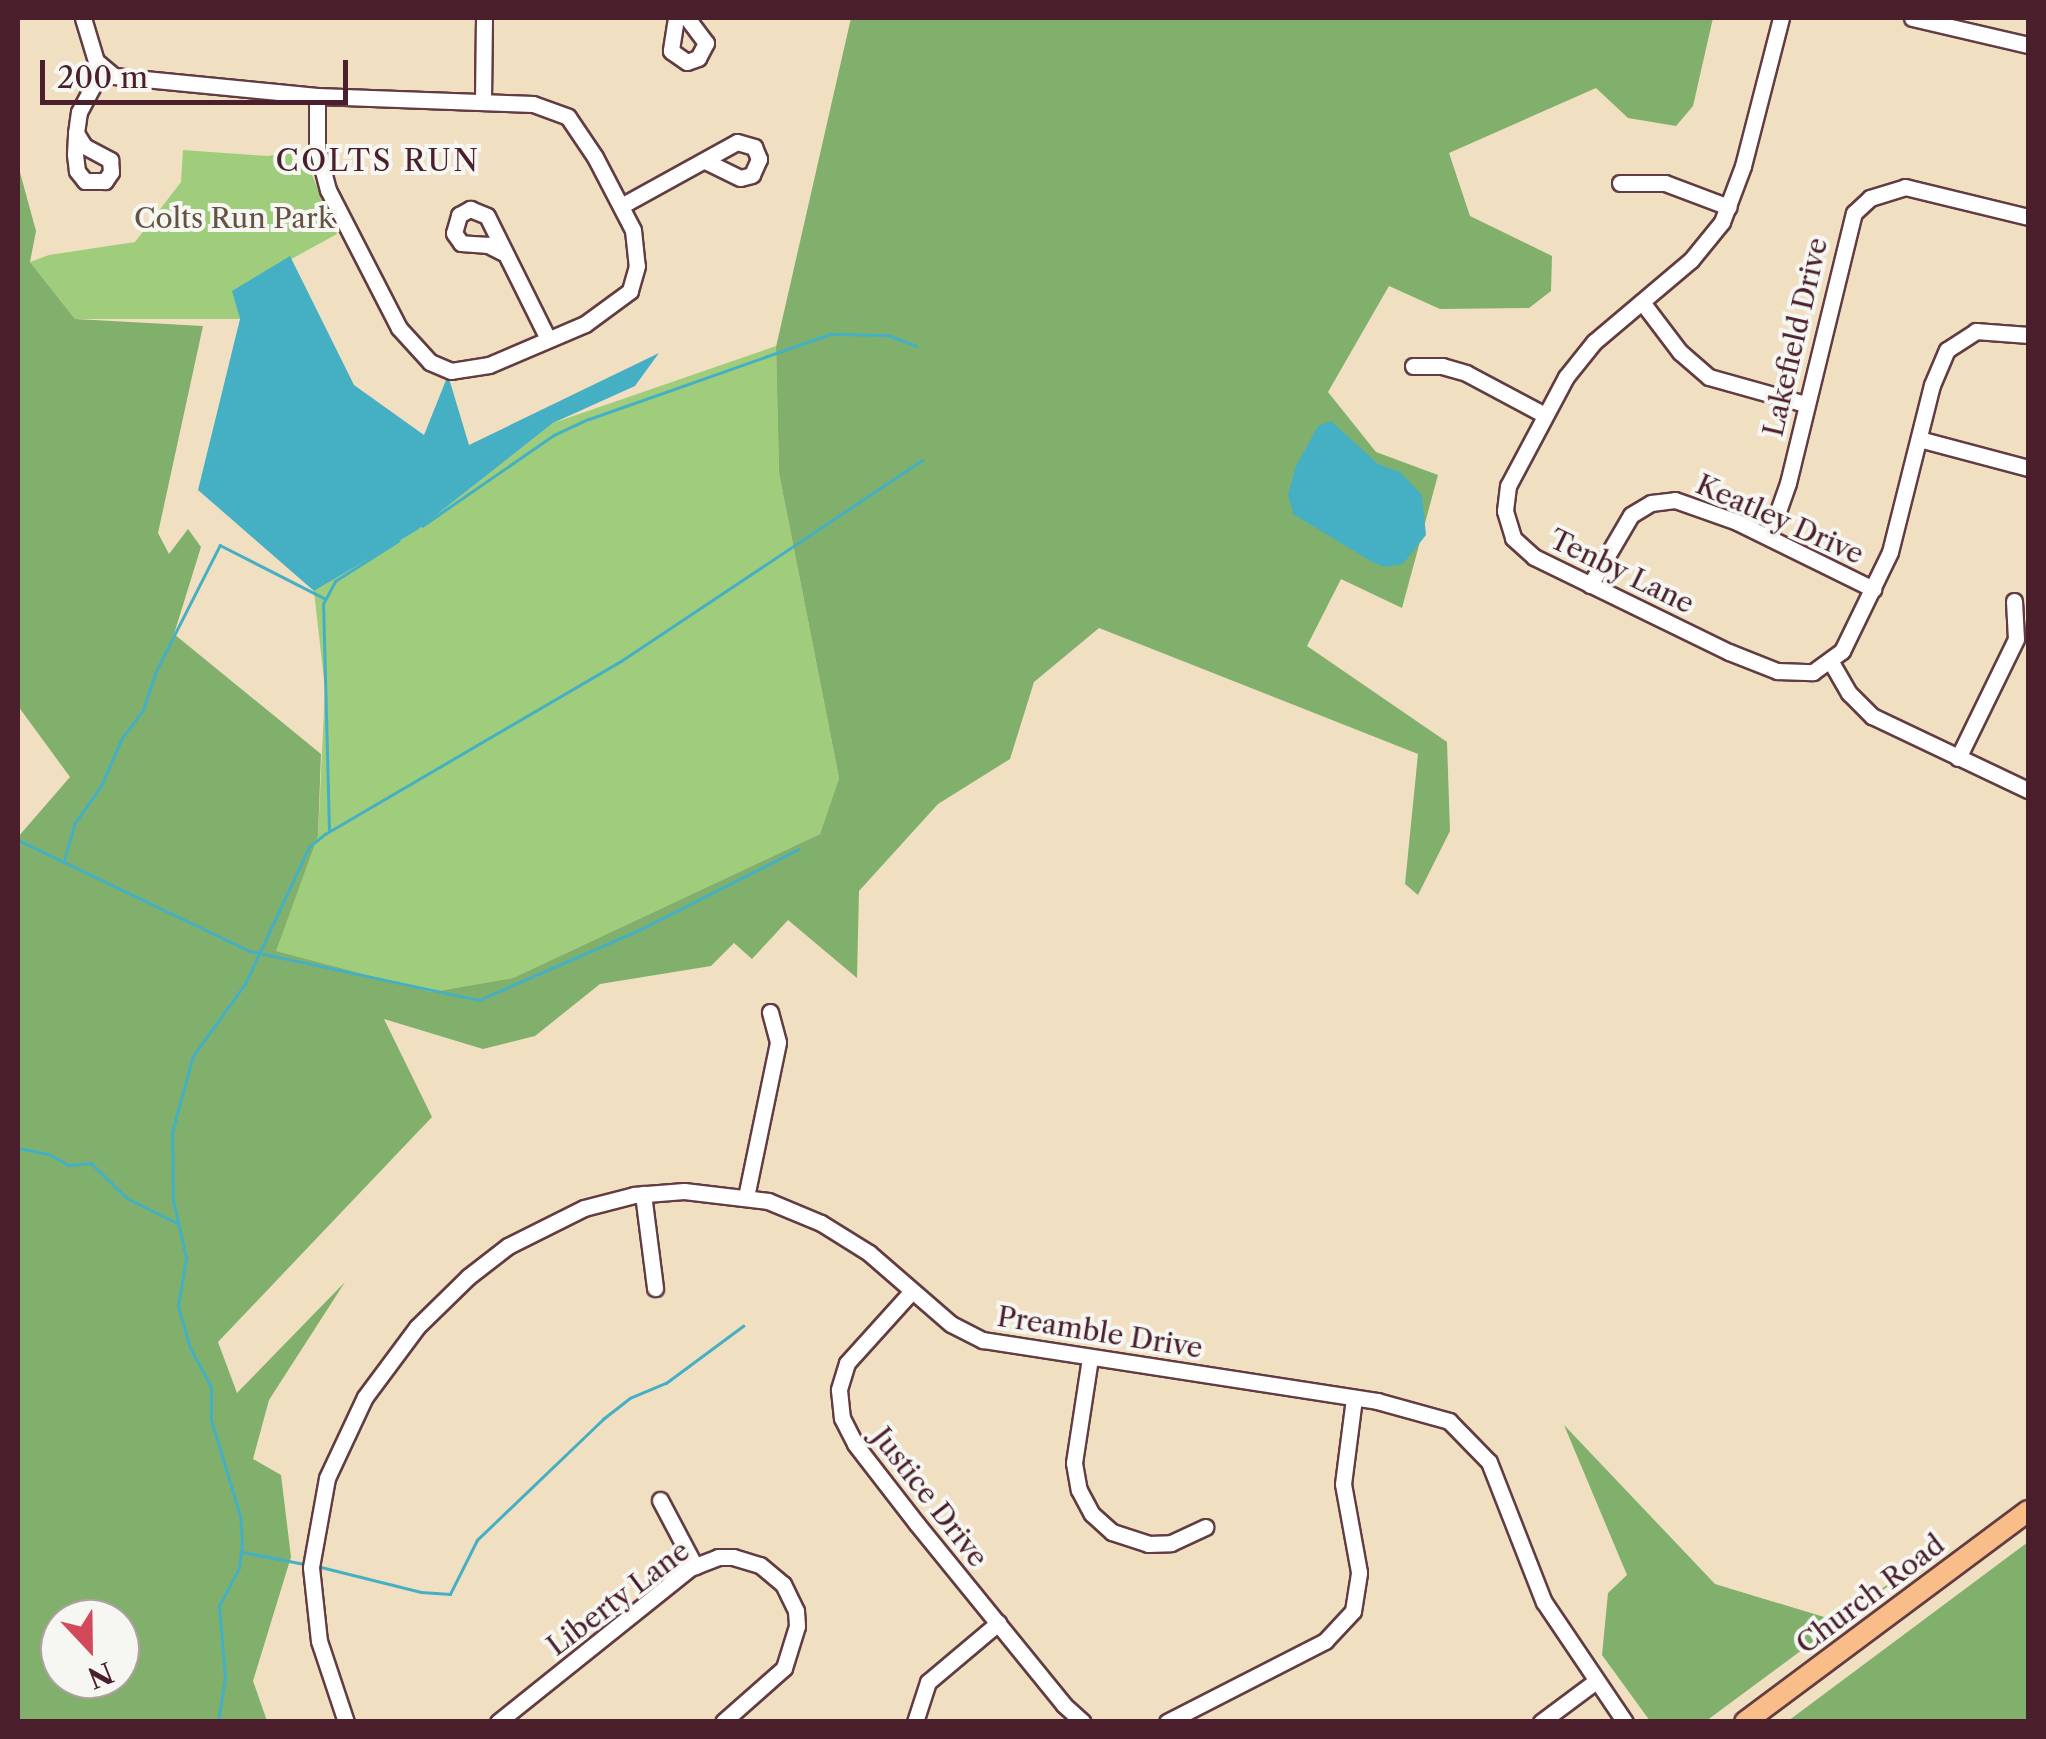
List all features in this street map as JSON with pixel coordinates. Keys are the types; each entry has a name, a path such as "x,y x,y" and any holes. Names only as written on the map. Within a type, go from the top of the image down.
{"main road":[{"name":"Church Road","path":"1744,1722 2028,1511"}],"street":[{"path":"83,18 88,43 102,69 120,77 317,96 534,104 568,116 621,206 637,246 630,291 598,317 548,339 463,371 440,368 413,348 328,190 317,148 317,96"},
{"path":"483,100 484,18"},
{"path":"676,18 671,51 686,62 703,54 706,43 686,18"},
{"name":"Tenby Lane","path":"1781,18 1729,207 1700,251 1583,353 1508,486 1507,525 1534,558 1777,671 1801,674 1832,662"},
{"path":"1912,18 2028,46"},
{"path":"76,133 82,102 102,69"},
{"path":"621,206 707,162"},
{"path":"1620,183 1664,183 1729,207"},
{"name":"Lakefield Drive","path":"1769,537 1786,492 1846,232 1862,205 1881,193 1905,187 2028,217"},
{"path":"502,252 548,339"},
{"path":"1642,302 1680,352 1709,377 1805,404"},
{"path":"2028,335 1988,329 1954,342 1936,372 1900,524 1848,641 1832,662 1863,710 2028,790"},
{"path":"1413,366 1454,368 1545,415"},
{"path":"1919,439 2028,468"},
{"name":"Keatley Drive","path":"1590,585 1624,524 1651,503 1687,502 1769,537 1873,589"},
{"path":"1958,758 2016,640 2014,601"},
{"path":"746,1197 778,1042 770,1012"},
{"name":"Preamble Drive","path":"346,1722 319,1641 311,1567 314,1530 327,1478 365,1397 418,1327 494,1256 552,1220 643,1194 684,1191 746,1197 786,1208 837,1232 952,1324 983,1340 1354,1398 1432,1414 1478,1446 1498,1479 1536,1586 1625,1722"},
{"path":"643,1194 655,1288"},
{"name":"Justice Drive","path":"912,1292 847,1363 839,1390 842,1418 864,1457 1083,1722"},
{"path":"1090,1358 1074,1463 1079,1490 1092,1514 1112,1532 1148,1544 1171,1543 1206,1527"},
{"path":"1167,1722 1326,1642 1352,1611 1359,1572 1343,1484 1354,1398"},
{"path":"660,1500 695,1566"},
{"name":"Liberty Lane","path":"498,1722 695,1566 718,1557 760,1565 783,1584 796,1611 796,1641 784,1668 722,1722"},
{"path":"915,1722 928,1682 998,1623"},
{"path":"1541,1722 1596,1680"}],"green space":[{"path":"851,18 1713,18 1693,106 1676,126 1628,118 1596,88 1449,153 1470,216 1552,256 1551,291 1529,308 1440,309 1389,286 1328,392 1376,452 1438,475 1402,608 1341,579 1307,646 1447,742 1450,831 1418,895 1405,884 1418,754 1099,628 1034,682 1010,759 938,804 859,891 857,978 788,920 752,959 734,943 711,966 600,984 535,1036 483,1049 384,1019 432,1117 218,1342 237,1393 345,1282 269,1400 253,1459 281,1475 291,1557 253,1681 267,1721 18,1721 18,837 70,777 18,706 18,165 36,231 30,262 75,319 203,326 158,533 169,554 188,529 201,547 174,634 321,754 318,836 276,951 432,992 513,978 820,834 839,778 779,473 776,347"},
{"name":"Colts Run Park","path":"183,150 267,156 308,151 312,175 337,234 233,291 240,319 75,319 30,262 49,255 135,242 181,182"},
{"path":"776,346 779,473 839,778 820,834 513,978 432,992 275,951 318,836 325,689 314,591 416,531 553,423"},
{"path":"1564,1425 1715,1584 1834,1620 1907,1572 1706,1721 1650,1721 1602,1655 1608,1593 1627,1575"},
{"path":"2028,1542 2028,1721 1788,1721"}],"water":[{"path":"290,256 354,385 424,435 448,375 469,445 659,353 635,386 553,423 416,531 314,591 198,490 240,319 232,291"},
{"path":"1331,421 1378,464 1400,472 1422,495 1426,535 1403,564 1385,567 1372,562 1293,514 1288,495 1296,466 1318,426"}],"waterway":[{"path":"422,526 554,435 589,419 831,334 888,335 916,346"},
{"path":"218,1722 225,1678 219,1606 239,1568 240,1516 211,1420 211,1387 190,1348 178,1307 186,1258 173,1200 172,1132 193,1056 245,984 309,847 621,661 922,460"},
{"path":"329,830 323,604 335,581 398,541"},
{"path":"64,860 74,824 101,786 122,738 143,710 156,671 220,545 324,598"},
{"path":"18,840 250,951 479,1000 639,930 799,849"},
{"path":"18,1148 49,1154 69,1165 91,1163 127,1198 177,1223"},
{"path":"317,1566 421,1592 450,1594 477,1540 603,1419 630,1398 666,1383 743,1326"},
{"path":"243,1552 304,1564"}],"district":[{"name":"COLTS RUN","path":"378,161"}]}
